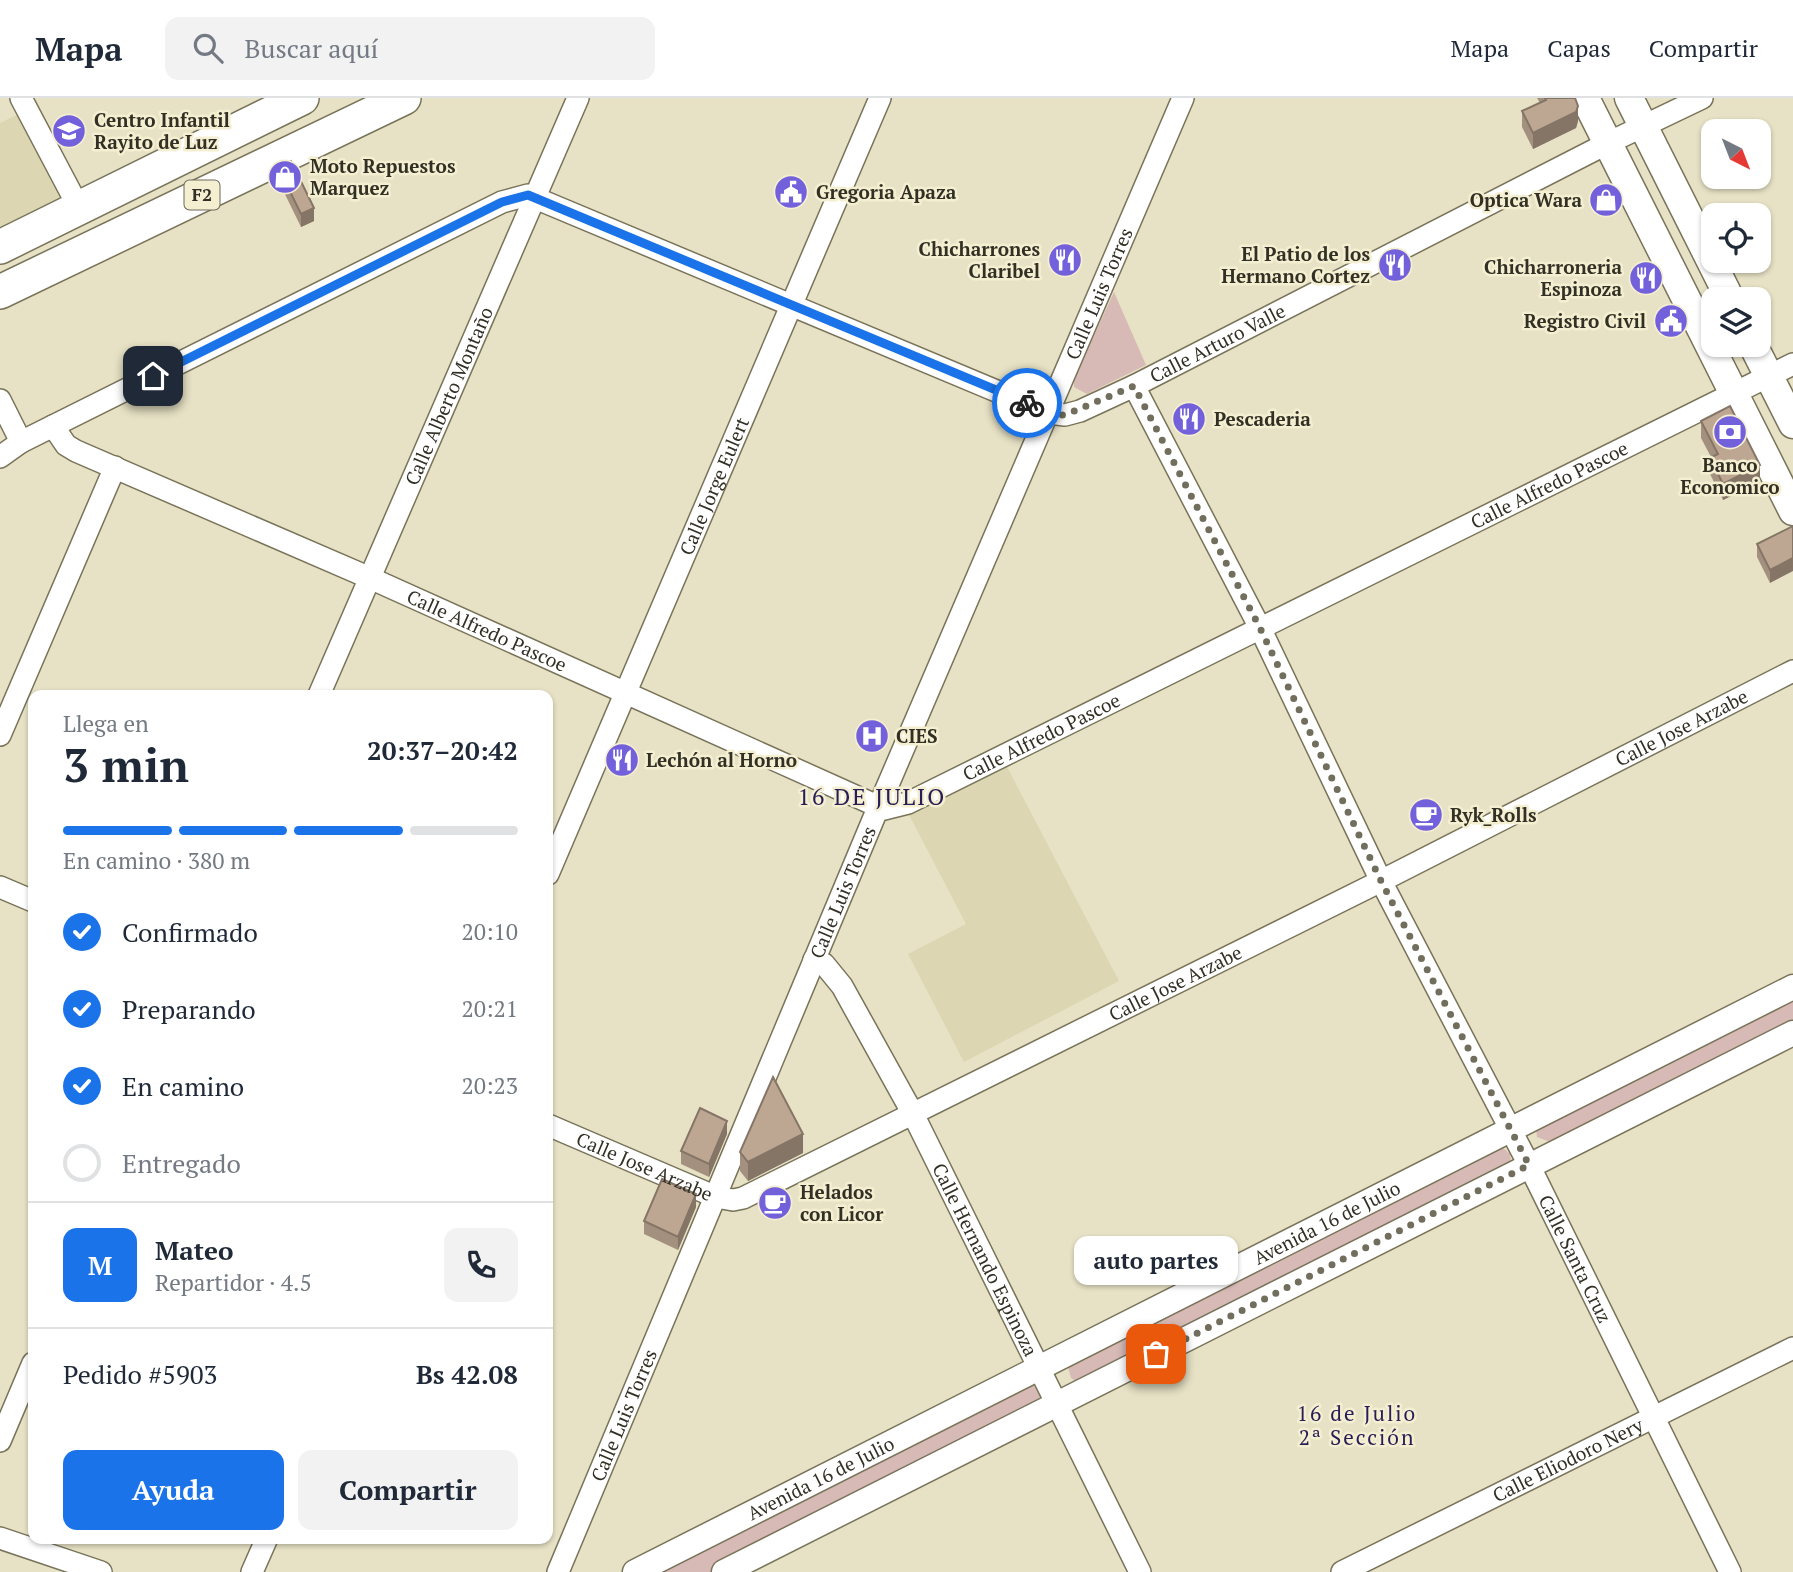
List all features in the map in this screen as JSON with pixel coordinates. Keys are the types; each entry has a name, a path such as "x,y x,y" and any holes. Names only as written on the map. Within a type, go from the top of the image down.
{"highway":[{"name":"F2","path":"0,247 302,98"},
{"name":"F2","path":"0,292 404,98"}],"main road":[{"path":"1585,98 1793,511"},
{"path":"1629,98 1724,287"},
{"path":"1767,357 1781,370 1793,424"}],"street":[{"path":"21,98 79,208"},
{"name":"Calle Alberto Montaño","path":"321,690 578,98"},
{"name":"Calle Jorge Eulert","path":"553,862 623,693 880,98"},
{"name":"Calle Luis Torres","path":"558,1572 878,808 1183,98"},
{"name":"Calle Arturo Valle","path":"536,196 1049,413 1065,415 1080,411 1134,386 1608,143 1702,98"},
{"path":"0,457 21,442 502,202 528,195 536,196"},
{"name":"Calle Alfredo Pascoe","path":"53,426 66,445 369,578 878,808 908,803 1781,370"},
{"name":"Calle Santa Cruz","path":"1134,386 1260,628 1381,881 1529,1165 1730,1572"},
{"path":"0,400 21,442"},
{"path":"0,735 115,467"},
{"name":"Calle Jose Arzabe","path":"553,1127 716,1197 733,1200 743,1198 1381,881 1793,671"},
{"path":"0,887 28,899"},
{"name":"Calle Hernando Espinoza","path":"814,960 824,964 842,986 913,1114 1140,1572"},
{"name":"Avenida 16 de Julio","path":"635,1572 1793,987"},
{"path":"724,1572 1793,1032"},
{"name":"Calle Eliodoro Nery","path":"1342,1572 1793,1348"},
{"path":"0,1441 28,1375"},
{"path":"0,1538 101,1572"},
{"path":"252,1572 264,1544"}],"shaded area":[{"path":"25,111 67,196 0,229 0,123"},
{"path":"1114,292 1146,365 1087,394 1074,387 1074,379"},
{"path":"1004,761 1119,981 964,1062 908,954 966,924 907,811"},
{"path":"1793,1000 1793,1021 1550,1142 1537,1137 1536,1129"},
{"path":"1500,1145 1510,1154 1511,1162 1076,1382 1071,1378 1068,1367"},
{"path":"1027,1384 1036,1386 1043,1393 1037,1408 712,1572 647,1572"}],"building":[{"path":"1545,98 1575,98 1578,106 1576,112 1533,133 1522,111 1546,100"},
{"path":"291,161 314,208 301,214 278,167"},
{"path":"1730,406 1760,465 1723,484 1710,458 1718,454 1701,421"},
{"path":"1793,526 1793,558 1770,570 1757,544"},
{"path":"773,1077 803,1134 748,1162 740,1152"},
{"path":"700,1108 727,1121 709,1164 681,1151"},
{"path":"662,1179 696,1194 678,1237 644,1221"}],"way so far":[{"path":"1027,403 1056,415 1065,415 1080,411 1134,386 1260,628 1381,881 1529,1165 1156,1354"}],"place":[{"name":"Centro Infantil Rayito de Luz","path":"69,131"},
{"name":"Moto Repuestos Marquez","path":"285,177"},
{"name":"Gregoria Apaza","path":"791,192"},
{"name":"Optica Wara","path":"1606,200"},
{"name":"Chicharrones Claribel","path":"1065,260"},
{"name":"El Patio de los Hermano Cortez","path":"1395,265"},
{"name":"Chicharroneria Espinoza","path":"1646,278"},
{"name":"Registro Civil","path":"1671,321"},
{"name":"Pescaderia","path":"1189,419"},
{"name":"Banco Economico","path":"1730,432"},
{"name":"CIES","path":"872,736"},
{"name":"Lechón al Horno","path":"622,760"},
{"name":"Ryk_Rolls","path":"1426,815"},
{"name":"Helados con Licor","path":"775,1203"},
{"name":"auto partes","path":"1156,1354"}],"district":[{"name":"16 DE JULIO","path":"872,797"},
{"name":"16 de Julio 2ª Sección","path":"1357,1426"}],"route":[{"path":"153,376 502,202 528,195 536,196 1027,403"}]}
